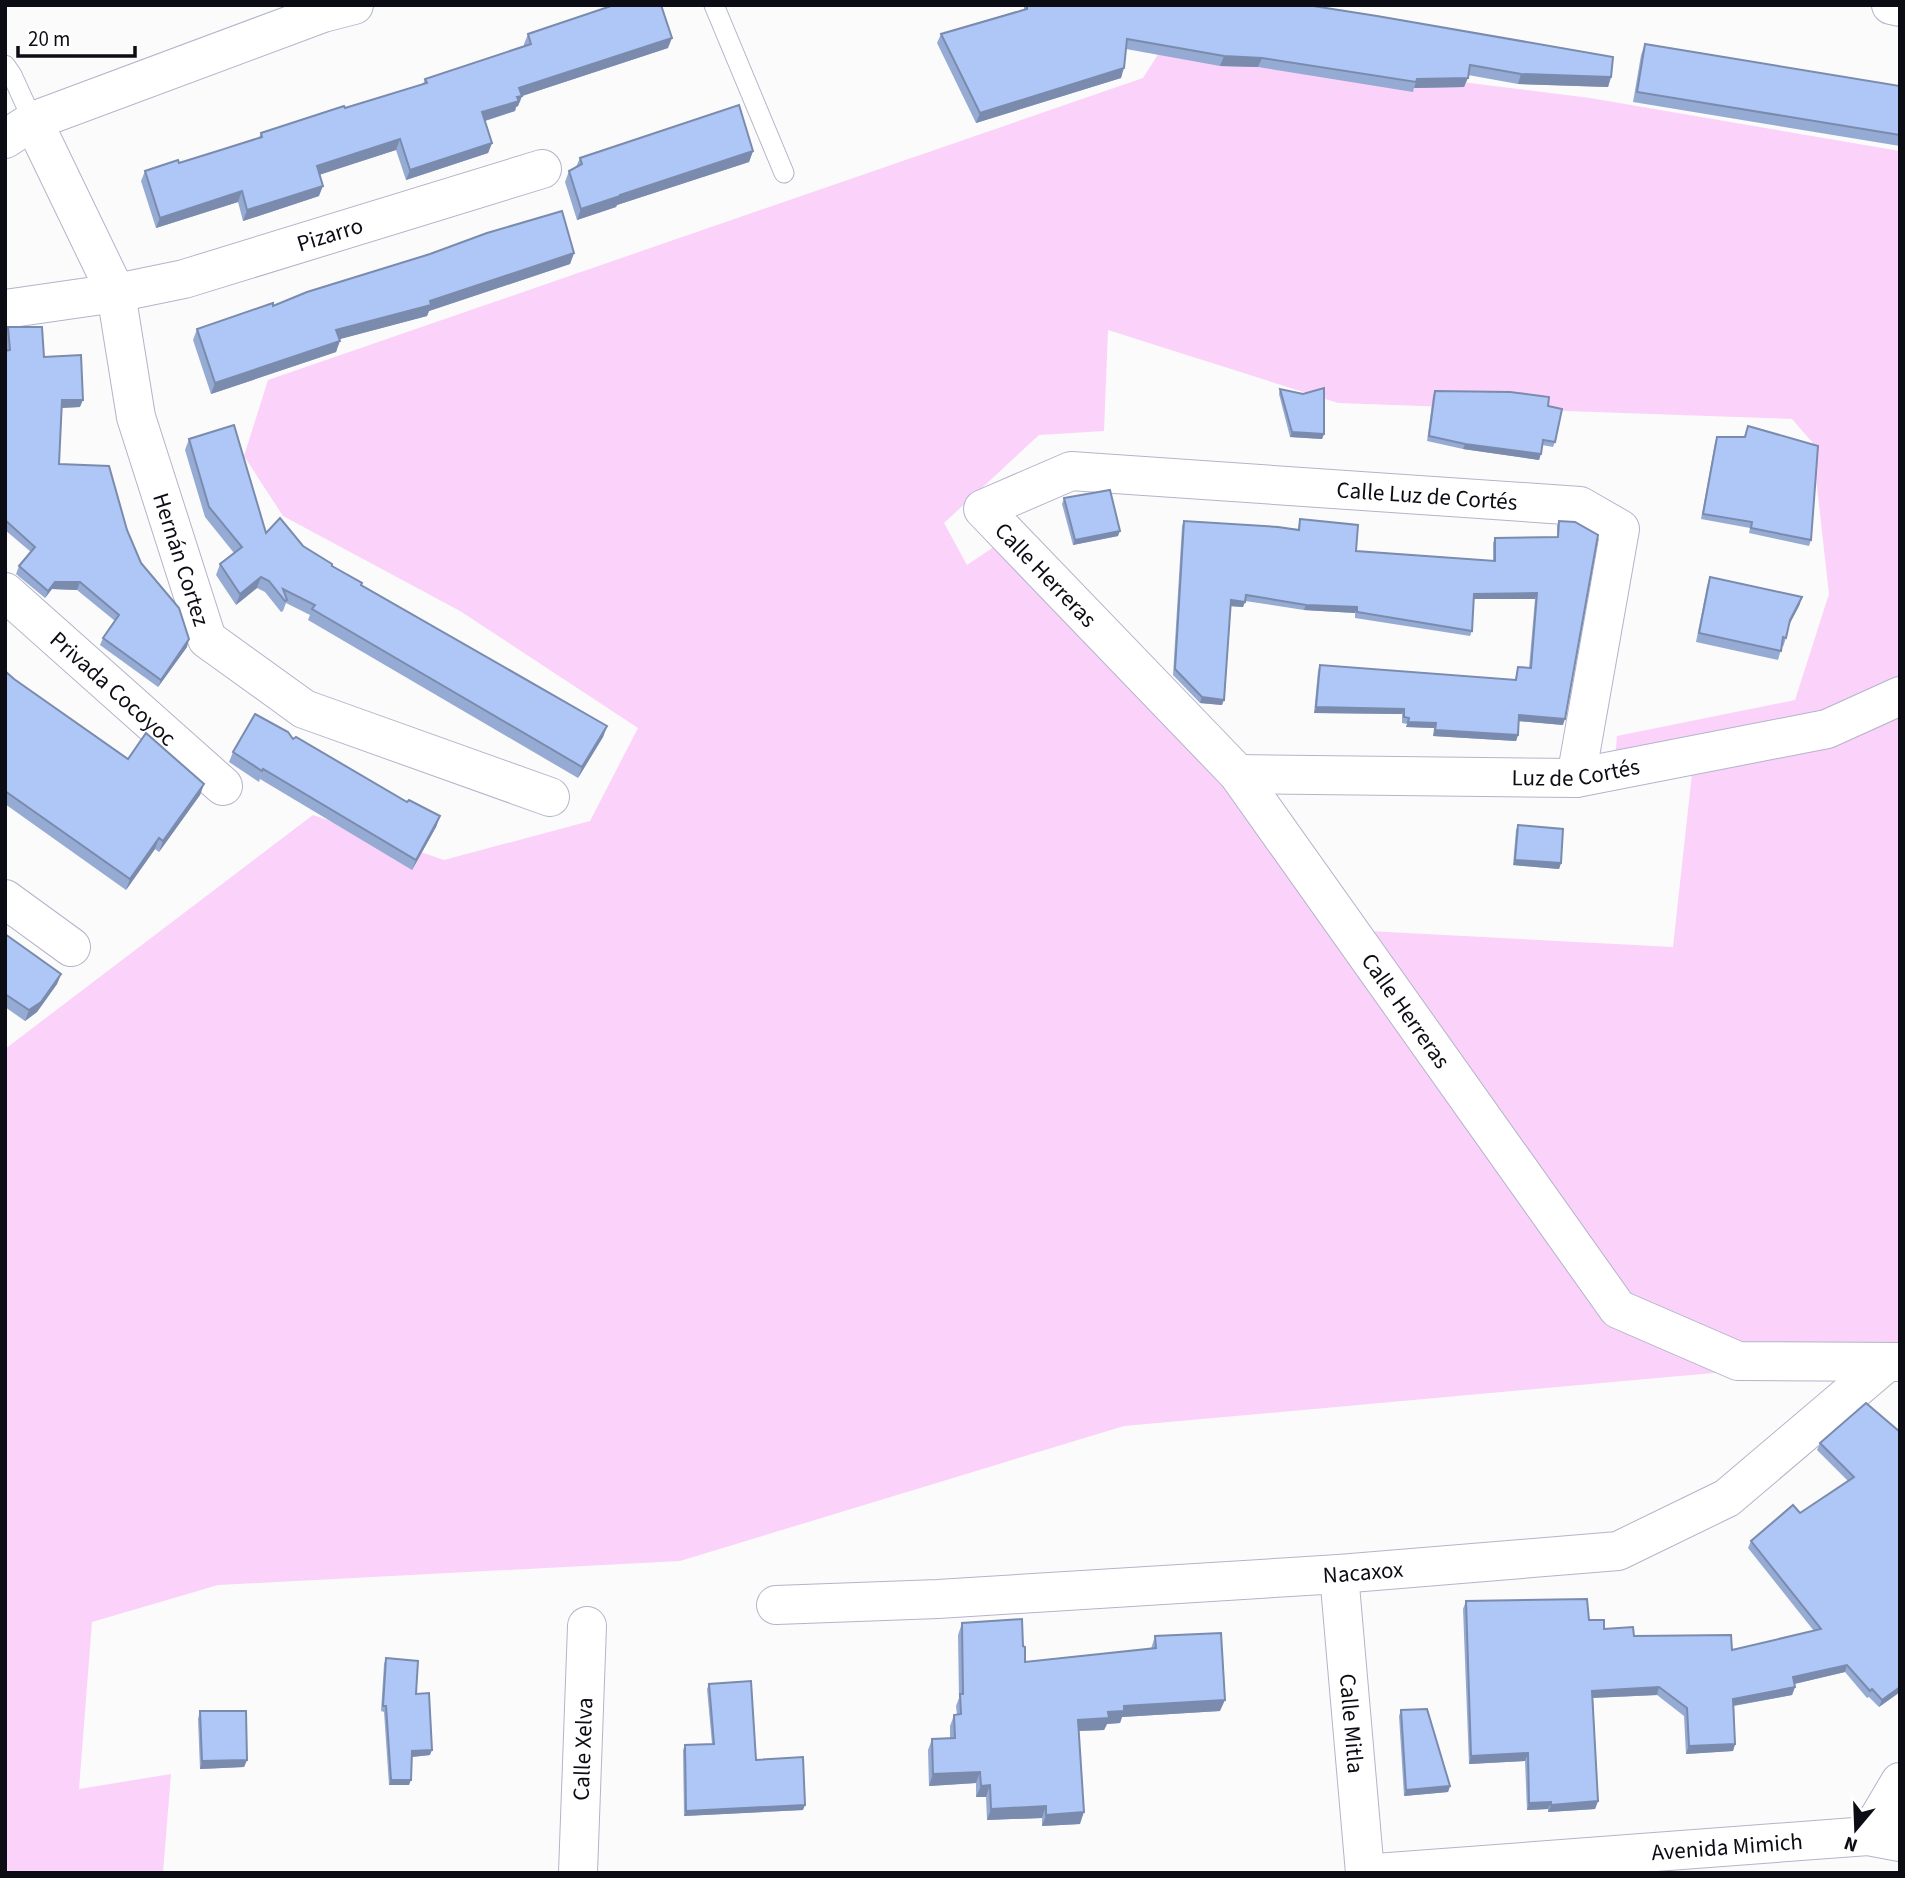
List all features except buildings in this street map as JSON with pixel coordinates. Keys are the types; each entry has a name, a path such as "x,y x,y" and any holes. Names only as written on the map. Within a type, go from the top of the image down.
{"street":[{"path":"1891,5 1900,6"},
{"path":"19,130 332,8"},
{"name":"Hernán Cortez","path":"19,130 116,293 136,417 207,639 304,709 550,797"},
{"name":"Pizarro","path":"5,309 116,293 184,279 542,169"},
{"name":"Calle Luz de Cortés","path":"983,509 1071,471 1580,506 1620,529 1576,778"},
{"name":"Calle Herreras","path":"983,509 1238,774 1618,1309 1738,1361 1893,1362"},
{"name":"Privada Cocoyoc","path":"5,592 223,786"},
{"name":"Luz de Cortés","path":"1238,774 1576,778 1827,729 1900,696"},
{"path":"5,899 71,947"},
{"name":"Nacaxox","path":"776,1605 939,1599 1339,1574 1618,1552 1727,1498 1893,1362"},
{"name":"Calle Mitla","path":"1339,1574 1366,1873"},
{"name":"Calle Xelva","path":"578,1873 587,1626"},
{"path":"1884,1839 1900,1782"},
{"name":"Avenida Mimich","path":"1376,1873 1884,1839"}],"lane":[{"path":"713,5 784,173"},
{"path":"5,65 12,75 19,130"}],"shaded area":[{"path":"1164,45 1590,98 1900,151 1900,1362 1836,1362 1124,1426 680,1561 218,1585 92,1622 79,1789 171,1774 163,1873 5,1873 5,1049 313,815 444,860 590,821 638,728 460,611 283,516 244,456 268,380 1143,78","holes":["1108,330 1338,403 1792,419 1812,442 1829,594 1795,700 1617,736 1614,771 1694,755 1673,947 1349,930 1010,536 967,565 944,523 1039,435 1104,431"]}]}
